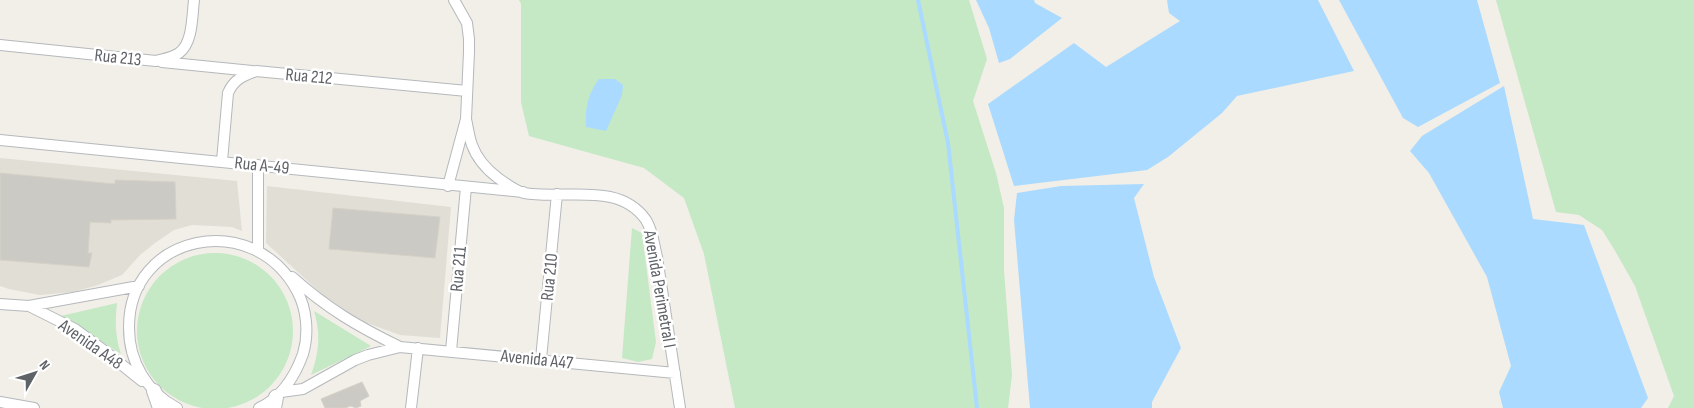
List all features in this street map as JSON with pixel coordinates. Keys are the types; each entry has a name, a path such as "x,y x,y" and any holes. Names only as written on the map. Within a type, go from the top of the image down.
{"street":[{"name":"Rua 213","path":"0,45 156,61 175,56 184,48 189,38 194,0"},
{"path":"443,0 455,1"},
{"name":"Avenida Perimetral I","path":"455,1 464,16 468,30 466,119 472,146 482,163 503,182 523,192 615,198 630,204 646,219 652,232 657,257 680,408"},
{"name":"Rua 212","path":"156,61 466,91"},
{"path":"222,161 228,93 232,84 239,78 256,71"},
{"name":"Avenida Perimetral I","path":"448,186 466,119"},
{"name":"Rua A-49","path":"0,140 523,192"},
{"path":"258,165 258,250"},
{"name":"Rua 211","path":"450,351 466,187"},
{"name":"Rua 210","path":"540,360 557,194"},
{"name":"Avenida A47","path":"152,389 140,373 132,356 128,320 132,303 139,286 154,266 163,258 191,244 210,240 235,242 258,250 332,310 367,331 400,347"},
{"path":"259,408 277,399 300,364 305,348 305,314 300,297 282,268"},
{"name":"Avenida A48","path":"0,304 29,306 139,286"},
{"name":"Avenida A48","path":"29,306 81,334 177,408"},
{"name":"Avenida A47","path":"277,399 303,388 355,360 400,347 675,373"},
{"path":"411,408 418,348"},
{"path":"152,389 160,408"},
{"path":"0,402 34,408"}],"shaded area":[{"path":"0,158 237,181 242,231 232,227 192,225 174,230 140,255 122,275 98,285 73,292 40,295 9,289 0,286"},
{"path":"267,186 451,207 440,338 400,335 359,320 324,296 266,243"}],"green space":[{"path":"519,0 969,0 987,59 973,101 996,173 1004,208 1004,270 1012,375 1008,408 735,408 704,254 684,198 644,168 529,136 521,102 521,4"},
{"path":"1496,0 1694,0 1694,408 1668,408 1674,396 1635,286 1602,230 1579,215 1556,212"},
{"path":"632,228 642,233 656,342 652,359 638,362 622,358"},
{"path":"207,253 223,253 238,256 252,262 265,270 276,281 290,308 293,331 292,346 284,368 276,381 265,392 238,406 223,409 207,409 192,406 178,400 165,392 154,381 140,354 137,339 137,323 140,308 146,294 154,281 165,270 192,256"},
{"path":"117,303 116,329 121,354 61,316"},
{"path":"314,311 371,346 311,375 318,343 318,328"}],"water":[{"path":"976,0 1034,0 1035,3 1062,18 1010,59 999,63 989,28"},
{"path":"1167,0 1318,0 1354,71 1237,96 1222,113 1168,157 1147,170 1014,186 988,104 1074,43 1106,67 1180,21 1169,13"},
{"path":"1339,0 1477,0 1500,83 1418,127 1403,118"},
{"path":"599,79 615,79 623,85 622,95 606,131 586,127 588,101"},
{"path":"1504,86 1533,219 1584,225 1648,398 1641,408 1503,408 1499,392 1511,366 1487,277 1429,173 1410,151 1422,136"},
{"path":"1144,184 1134,198 1154,277 1181,348 1152,402 1152,408 1030,408 1014,220 1017,193 1061,186"}],"building":[{"path":"0,173 115,184 115,180 175,182 176,219 111,220 111,223 90,222 88,253 92,253 89,267 0,260"},
{"path":"333,208 440,217 435,258 329,249"},
{"path":"362,382 369,396 360,401 361,406 356,408 351,406 345,408 325,408 321,399"}],"waterway":[{"path":"918,0 948,143 977,408"}]}
